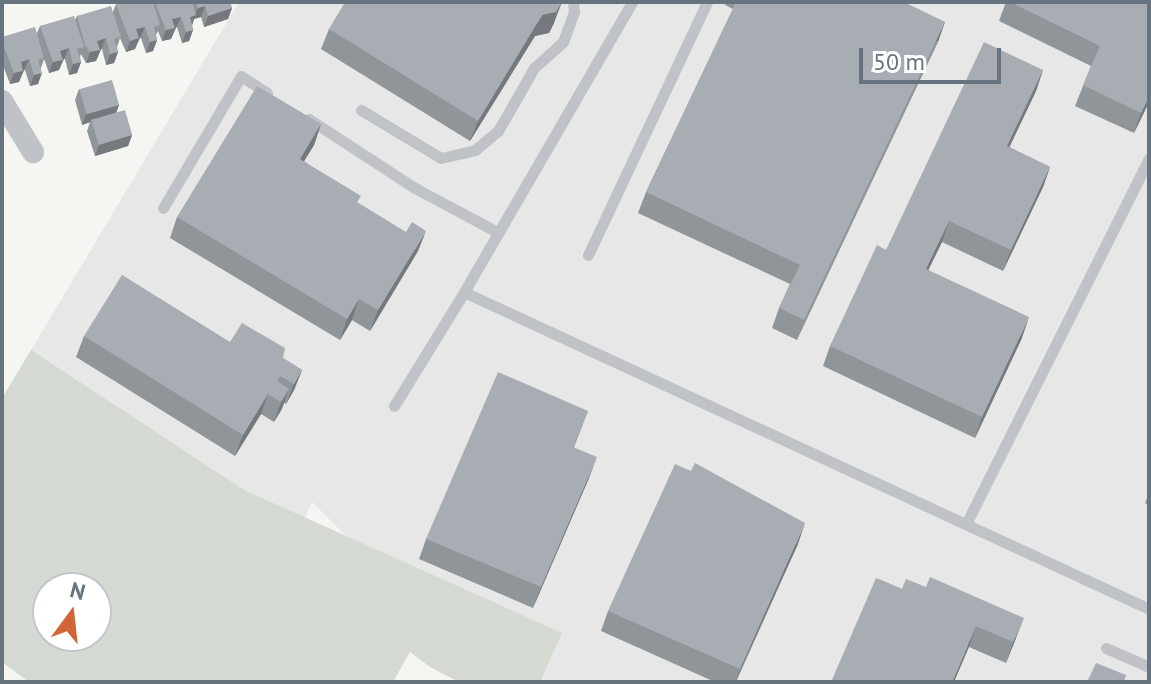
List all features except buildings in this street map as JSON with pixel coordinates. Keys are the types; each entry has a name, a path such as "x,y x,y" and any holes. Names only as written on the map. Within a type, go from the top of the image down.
{"street":[{"path":"2,101 33,152"}],"lane":[{"path":"361,110 441,158 475,150 498,131 534,68 563,42 574,12 573,2"},
{"path":"394,406 464,292 632,2"},
{"path":"588,255 707,2"},
{"path":"163,208 241,76 281,102"},
{"path":"295,110 415,188 497,232"},
{"path":"966,524 1149,158"},
{"path":"464,292 1149,609"},
{"path":"1106,648 1149,667"}],"shaded area":[{"path":"239,2 1149,2 1149,682 492,682 312,502 291,549 15,377"},
{"path":"31,350 244,490 562,633 540,682 459,682 410,652 393,682 29,682 2,662 2,398"}]}
